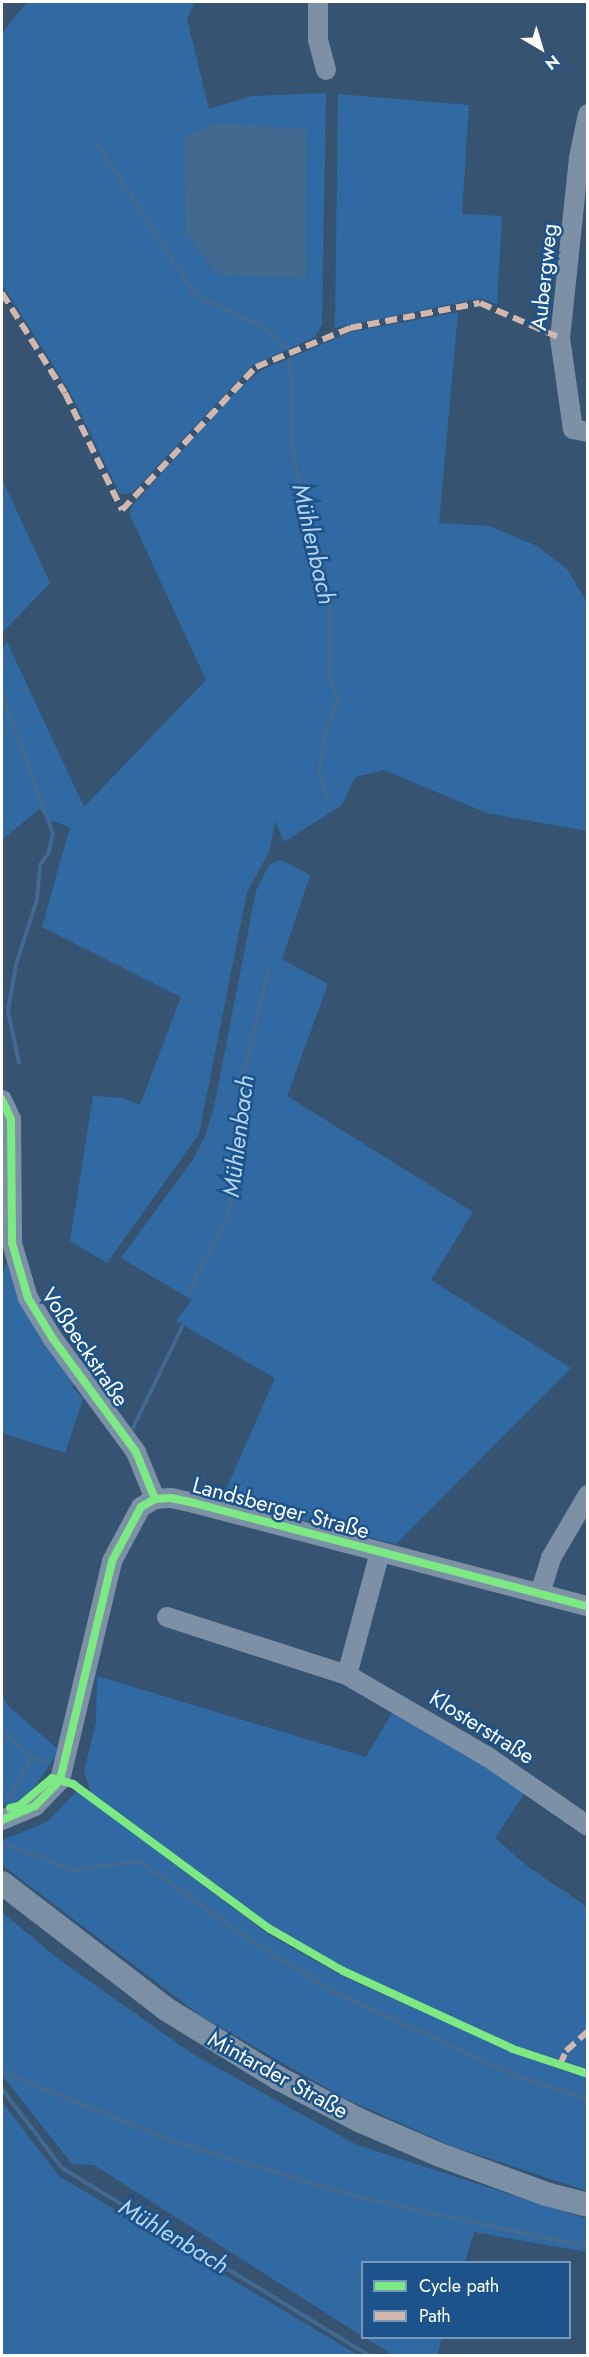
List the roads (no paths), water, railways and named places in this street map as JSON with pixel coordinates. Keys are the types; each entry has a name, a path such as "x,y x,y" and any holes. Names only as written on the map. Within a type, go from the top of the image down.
{"main road":[{"name":"Mintarder Straße","path":"2,1883 166,2009 278,2078 361,2121 440,2154 546,2194 588,2205"}],"street":[{"path":"318,2 318,40 326,70"},
{"name":"Aubergweg","path":"588,114 579,158 560,338 573,429 588,432"},
{"name":"Voßbeckstraße","path":"2,1101 11,1119 12,1243 28,1298 53,1339 136,1452 146,1468 155,1499"},
{"path":"540,1594 551,1558 588,1495"},
{"path":"2,1820 35,1806 60,1780 112,1561 141,1507 155,1499"},
{"name":"Landsberger Straße","path":"155,1499 179,1500 588,1606"},
{"path":"347,1675 380,1552"},
{"name":"Klosterstraße","path":"167,1617 347,1675 488,1757 588,1826"}],"waterway":[{"name":"Mühlenbach","path":"97,143 196,296 263,327 285,347"},
{"name":"Mühlenbach","path":"290,359 294,461 330,597 330,677 338,700 327,726 319,771 327,797"},
{"path":"2,694 53,833 48,854 40,865 37,899 16,965 8,1011 19,1063"},
{"name":"Mühlenbach","path":"188,1293 229,1215 243,1078 268,971"},
{"name":"Mühlenbach","path":"133,1428 182,1327"},
{"path":"2,1731 31,1757 9,1799"},
{"name":"Mühlenbach","path":"31,1757 47,1762"},
{"path":"2,1843 73,1870 139,1861 251,1941 336,1993 514,2075 588,2099"},
{"path":"2,2072 175,2142 362,2198 588,2247"},
{"name":"Mühlenbach","path":"2,2089 62,2168 370,2356"}]}
